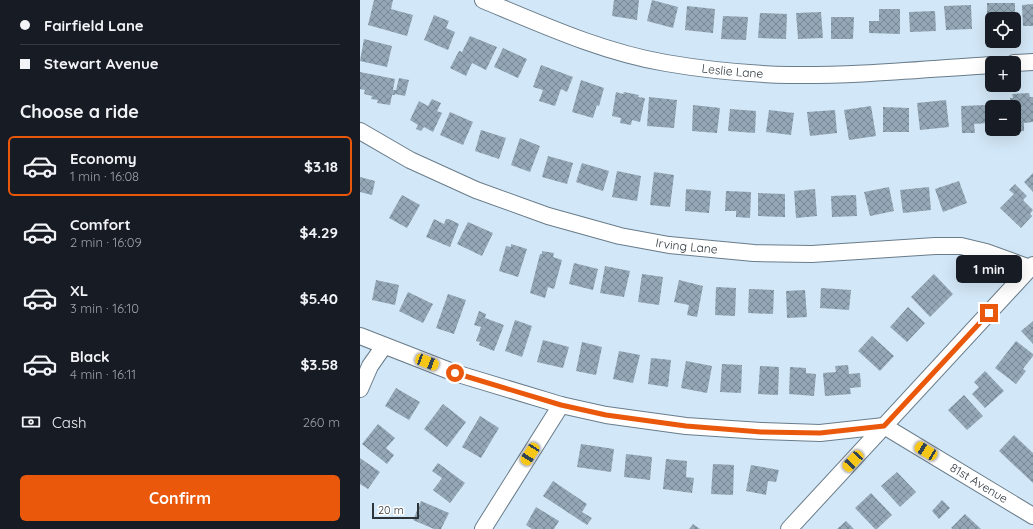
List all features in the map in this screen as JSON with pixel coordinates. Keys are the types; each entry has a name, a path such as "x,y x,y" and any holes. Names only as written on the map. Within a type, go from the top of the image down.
{"street":[{"name":"Leslie Lane","path":"490,1 568,35 618,51 665,63 735,73 790,75 836,74 985,65"},
{"path":"1021,63 1033,62"},
{"name":"Irving Lane","path":"360,131 410,160 476,190 548,216 620,236 669,245 754,253 812,254 935,246 961,246 1032,266"},
{"path":"789,529 1032,266"},
{"path":"360,336 455,373 561,405 606,415 686,426 754,431 820,433 884,426"},
{"path":"360,389 370,366 384,346"},
{"path":"483,529 561,405"},
{"name":"81st Avenue","path":"884,426 1033,516"}],"building":[{"path":"374,0 393,0 391,9 413,15 407,36 368,25"},
{"path":"614,0 639,0 637,20 612,16"},
{"path":"652,0 678,7 673,28 647,21"},
{"path":"987,3 1015,3 1015,12 987,12"},
{"path":"1033,4 1033,26 1023,26 1022,5"},
{"path":"971,5 972,29 946,30 944,6"},
{"path":"687,6 715,9 713,33 685,30"},
{"path":"879,9 900,9 900,34 869,33 869,21 879,21"},
{"path":"935,11 936,31 910,32 909,12"},
{"path":"821,12 823,38 798,39 796,13"},
{"path":"760,13 787,14 786,39 758,38"},
{"path":"434,15 449,21 446,28 455,32 448,50 424,40"},
{"path":"723,16 748,17 746,40 721,39"},
{"path":"831,17 854,17 853,39 831,39"},
{"path":"470,36 497,47 486,70 472,63 466,76 450,68 459,51 462,52"},
{"path":"364,39 392,46 387,67 360,61"},
{"path":"503,48 527,59 518,78 494,67"},
{"path":"541,65 573,77 567,92 561,89 555,106 539,101 543,90 533,87"},
{"path":"360,72 395,79 393,90 396,90 399,78 409,80 405,96 395,94 392,95 390,105 377,103 378,100 371,99 372,96 364,94 365,90 360,89"},
{"path":"581,80 604,88 599,106 597,105 593,118 572,112"},
{"path":"616,92 639,95 638,97 645,98 640,122 632,120 631,125 620,123 621,118 612,116"},
{"path":"1029,93 1030,97 1033,97 1033,122 1024,123 1024,131 1021,131 1021,100 1010,100 1010,98 1013,98 1012,94"},
{"path":"649,97 677,100 674,128 647,126"},
{"path":"432,99 441,103 437,111 442,113 433,132 424,127 421,131 416,129 418,125 410,120 419,101 428,106"},
{"path":"946,100 949,127 920,130 917,103"},
{"path":"693,105 720,108 717,133 692,131"},
{"path":"985,105 985,123 974,124 975,133 962,133 961,106"},
{"path":"871,106 876,136 849,140 844,110"},
{"path":"883,107 909,108 909,132 883,132"},
{"path":"730,109 756,111 755,133 728,131"},
{"path":"769,110 794,113 791,135 766,132"},
{"path":"835,110 837,133 810,136 807,112"},
{"path":"450,112 473,122 463,145 440,135"},
{"path":"481,130 506,138 499,159 475,151"},
{"path":"520,138 540,146 530,172 511,165"},
{"path":"548,156 573,163 567,184 542,177"},
{"path":"582,163 609,171 603,191 576,182"},
{"path":"617,171 641,176 637,201 612,197"},
{"path":"654,172 674,175 670,207 650,205"},
{"path":"1033,173 1033,192 1024,182"},
{"path":"360,177 375,181 372,195 360,192"},
{"path":"959,181 967,203 943,212 935,189"},
{"path":"1015,184 1027,196 1023,200 1033,210 1030,214 1032,216 1021,228 1000,208 1014,194 1009,190"},
{"path":"889,187 894,211 870,216 864,192"},
{"path":"929,187 931,210 903,213 900,190"},
{"path":"686,189 711,191 709,213 685,211"},
{"path":"815,189 817,216 796,218 794,191"},
{"path":"726,191 751,192 750,218 736,217 736,211 725,211"},
{"path":"758,193 785,194 785,217 758,216"},
{"path":"402,195 420,205 407,228 389,218"},
{"path":"856,195 857,216 832,217 831,196"},
{"path":"434,219 444,224 446,219 449,219 459,224 450,247 426,237"},
{"path":"468,222 493,233 482,256 457,244"},
{"path":"511,244 527,249 518,277 499,271 506,246 511,247"},
{"path":"542,251 554,253 553,257 562,260 554,289 548,287 545,298 530,293"},
{"path":"574,263 598,269 593,290 569,284"},
{"path":"605,266 630,271 624,297 600,293"},
{"path":"642,274 663,277 659,305 638,302"},
{"path":"934,274 953,294 930,317 911,297"},
{"path":"376,280 399,285 395,305 372,300"},
{"path":"679,280 703,286 697,317 687,315 689,305 674,302"},
{"path":"716,287 736,288 735,316 715,315"},
{"path":"821,288 851,290 849,310 820,308"},
{"path":"749,289 774,290 773,314 748,313"},
{"path":"805,290 807,317 787,318 786,291"},
{"path":"408,292 433,304 423,323 399,311"},
{"path":"448,294 466,300 454,334 436,328"},
{"path":"908,307 925,323 907,342 890,327"},
{"path":"479,311 486,314 485,318 504,325 494,351 479,345 480,342 476,341 481,327 474,325"},
{"path":"515,320 532,326 522,357 505,351"},
{"path":"1033,321 1033,344 1021,331"},
{"path":"872,336 894,356 880,371 858,351"},
{"path":"543,340 569,347 563,368 537,362"},
{"path":"1016,341 1033,354 1033,356 1023,369 1026,371 1016,384 995,368"},
{"path":"582,342 602,347 596,375 576,371"},
{"path":"619,351 640,355 633,383 613,379"},
{"path":"651,358 671,360 668,387 648,384"},
{"path":"686,361 712,366 707,393 681,388"},
{"path":"722,364 742,365 741,393 720,392"},
{"path":"848,365 849,374 860,373 861,387 850,388 851,394 825,396 823,373 836,372 835,366"},
{"path":"760,366 779,367 778,395 758,394"},
{"path":"790,367 806,368 806,373 816,374 814,396 789,394"},
{"path":"985,371 1004,391 985,408 972,394 979,387 974,382"},
{"path":"396,388 420,402 409,420 385,406"},
{"path":"964,395 983,416 967,430 948,410"},
{"path":"443,404 466,422 447,447 424,429"},
{"path":"480,416 499,428 481,458 462,447"},
{"path":"378,424 395,438 386,448 394,455 387,464 362,444"},
{"path":"1014,435 1033,453 1033,483 999,451"},
{"path":"581,444 614,449 611,472 577,467"},
{"path":"626,454 652,457 650,480 624,477"},
{"path":"360,458 380,472 368,489 360,484"},
{"path":"666,459 687,461 686,477 694,478 692,493 663,489"},
{"path":"438,463 465,483 450,503 433,490 442,478 432,471"},
{"path":"713,464 734,465 733,495 711,494"},
{"path":"751,465 779,470 776,482 768,481 766,495 746,491"},
{"path":"897,472 916,492 900,507 881,486"},
{"path":"553,481 587,504 582,512 592,518 587,525 543,496"},
{"path":"871,493 892,515 877,529 875,529 855,508"},
{"path":"942,500 950,508 939,519 932,511"},
{"path":"421,501 449,513 441,529 434,529 413,520"},
{"path":"536,507 559,521 554,529 532,529 526,525"},
{"path":"965,514 981,529 951,528"},
{"path":"846,521 854,529 837,529"},
{"path":"693,524 700,529 689,529"}],"route":[{"path":"455,373 561,405 606,415 686,426 761,432 820,433 884,426 989,313"}]}
